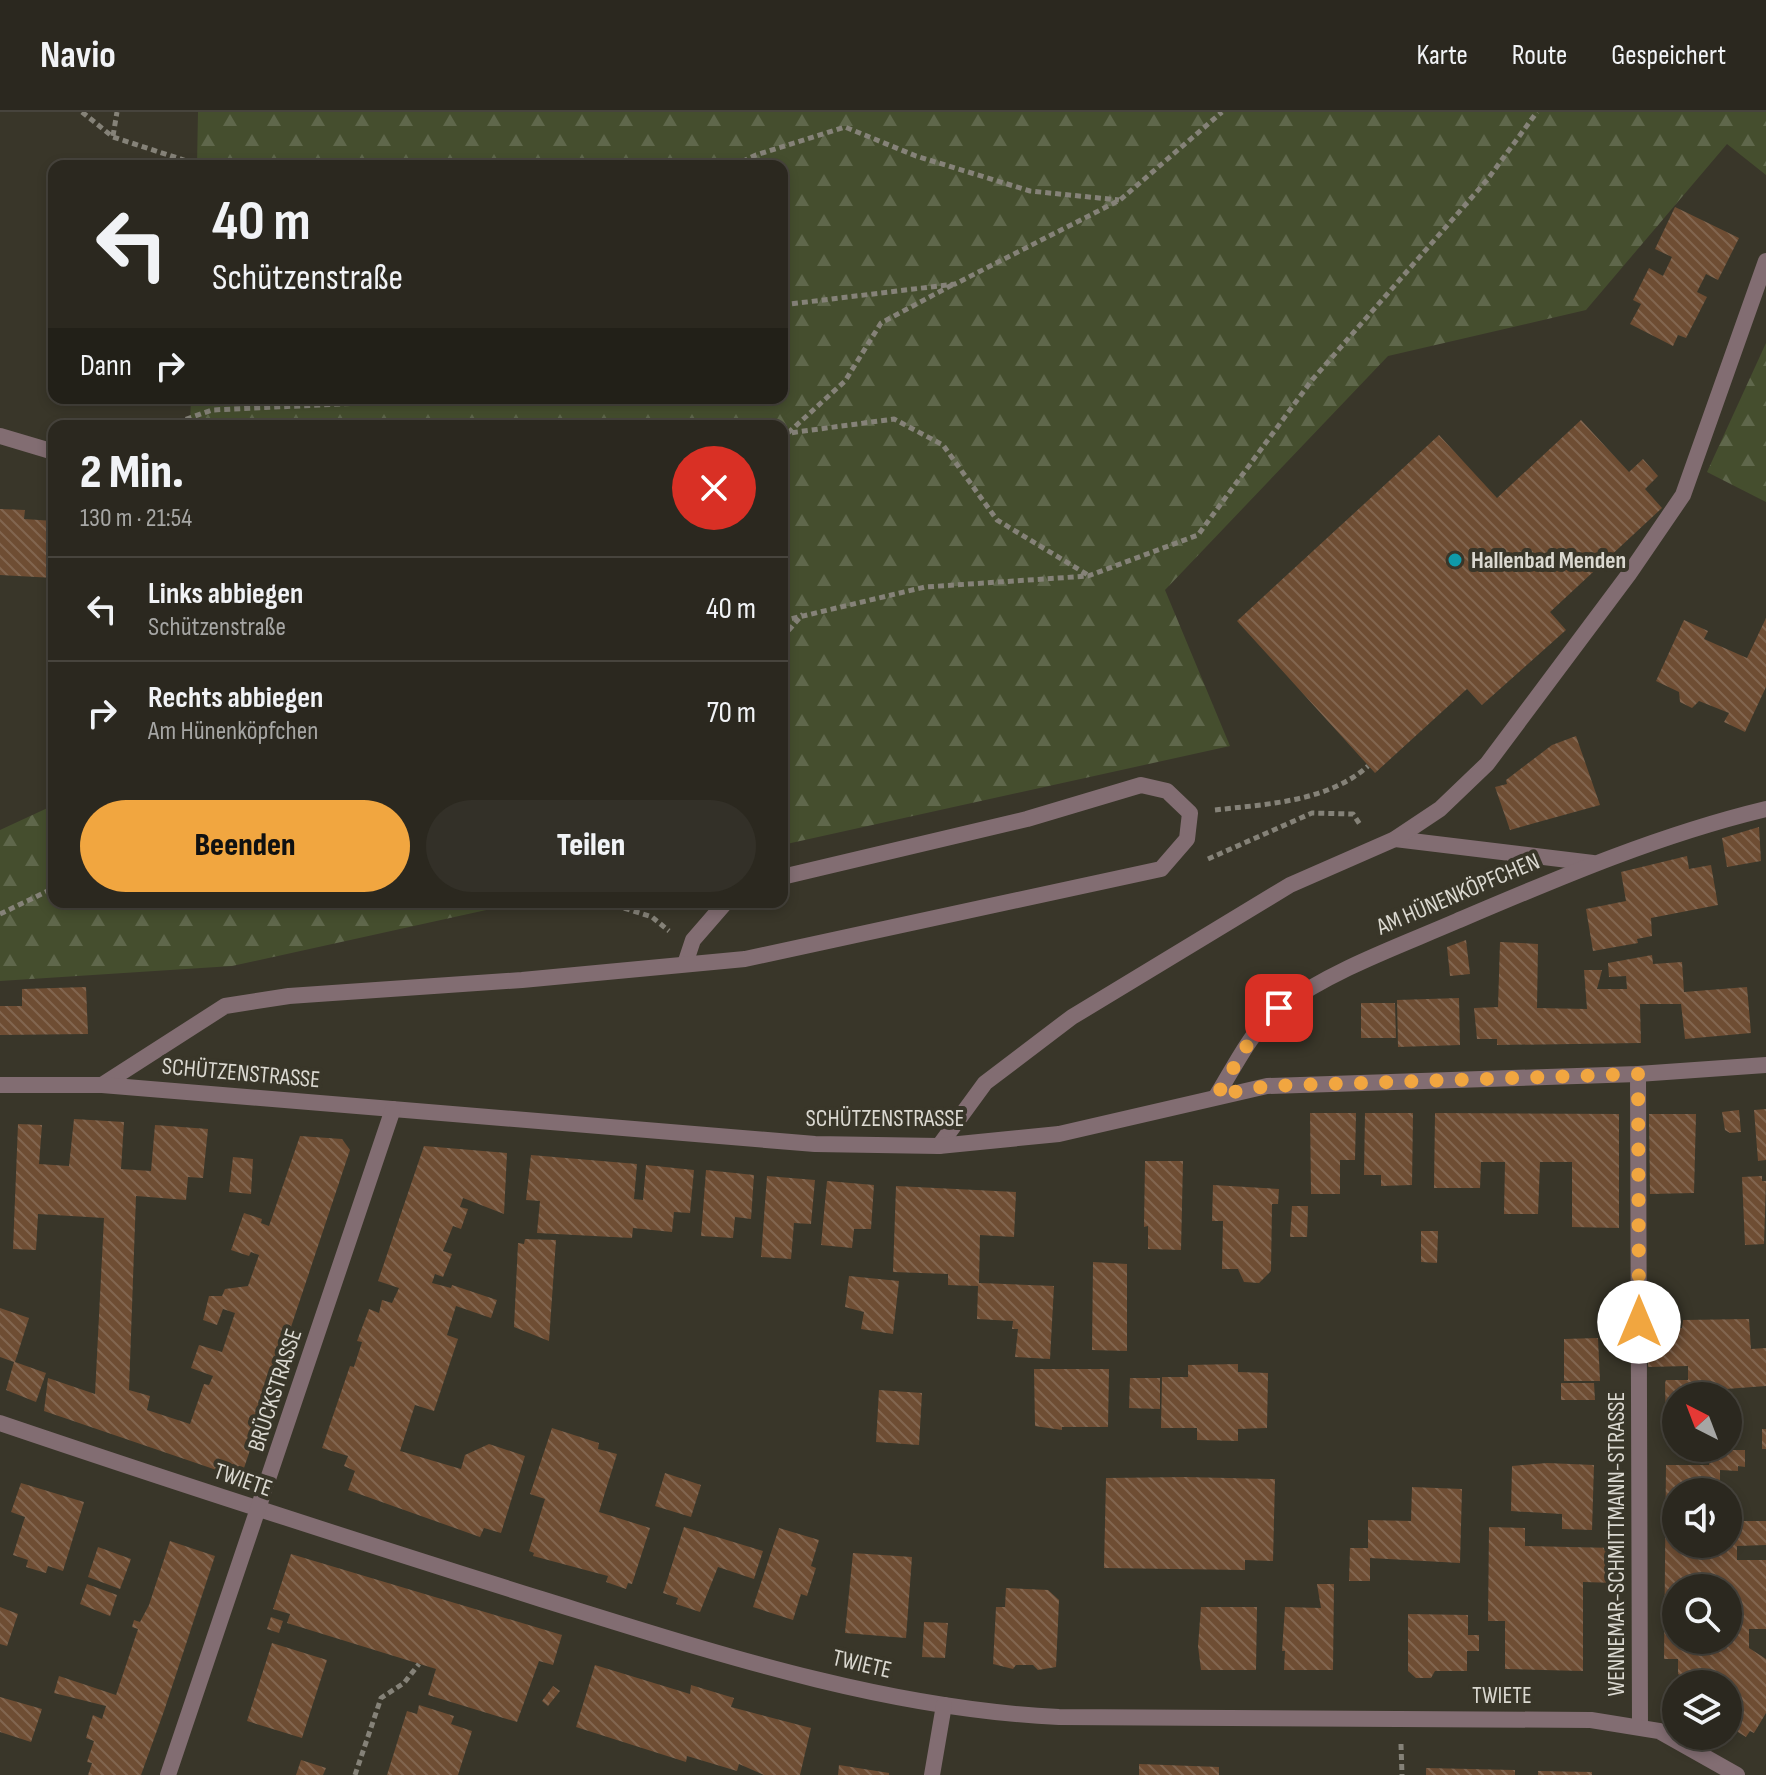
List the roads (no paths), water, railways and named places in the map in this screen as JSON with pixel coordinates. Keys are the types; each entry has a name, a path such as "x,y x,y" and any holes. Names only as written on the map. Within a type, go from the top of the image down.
{"street":[{"path":"939,1146 985,1083 1072,1017 1290,885 1395,839 1440,809 1487,764 1629,574 1683,495 1766,261"},
{"path":"0,436 48,450"},
{"path":"102,1085 225,1006 289,996 745,959 1161,869 1187,839 1190,813 1167,791 1141,785 1027,819 788,876"},
{"name":"AM HÜNENKÖPFCHEN","path":"1217,1095 1248,1044 1279,1008 1339,971 1593,863 1695,826 1766,809"},
{"path":"1395,839 1593,863"},
{"path":"685,964 693,940 721,908"},
{"name":"SCHÜTZENSTRASSE","path":"0,1085 102,1085 815,1144 939,1146 1059,1134 1126,1120 1217,1095 1267,1086 1638,1074 1766,1065"},
{"name":"WENNEMAR-SCHMITTMANN-STRASSE","path":"1638,1074 1640,1725"},
{"name":"BRÜCKSTRASSE","path":"168,1775 260,1511 393,1109"},
{"name":"TWIETE","path":"0,1423 260,1511 654,1633 797,1673 944,1705 996,1714 1059,1717 1578,1719 1640,1725 1684,1742 1737,1775"},
{"path":"932,1775 944,1705"}],"place":[{"name":"Hallenbad Menden","path":"1455,560"}]}
